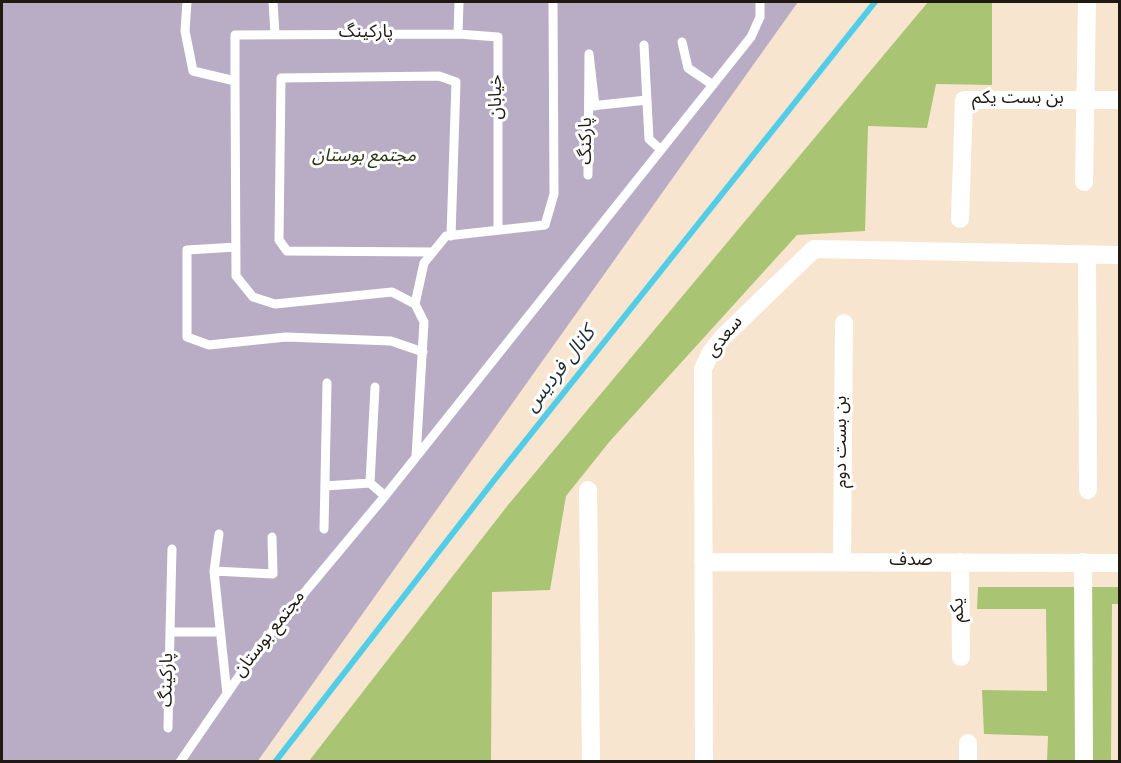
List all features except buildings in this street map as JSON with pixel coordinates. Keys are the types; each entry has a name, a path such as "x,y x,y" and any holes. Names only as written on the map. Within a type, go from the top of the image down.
{"street":[{"path":"1084,182 1088,2"},
{"name":"بن بست یکم","path":"960,219 964,100 1119,100"},
{"name":"سعدی","path":"704,762 703,369 711,352 723,337 814,249 1119,255"},
{"path":"1087,254 1088,490"},
{"name":"بن بست دوم","path":"842,562 844,322"},
{"path":"588,490 591,762"},
{"name":"صدف","path":"703,562 1119,562"},
{"name":"یکم","path":"960,562 961,657"},
{"path":"1083,562 1084,762"},
{"path":"968,742 968,762"}],"lane":[{"path":"187,2 185,31 194,70 235,81 236,276 254,297 275,304 392,292 415,304 424,322 416,457"},
{"path":"273,2 275,34"},
{"path":"458,34 459,2"},
{"path":"415,304 424,263 446,236 545,225 554,194 553,2"},
{"name":"مجتمع بوستان","path":"180,762 259,647 385,496 713,85 757,27 760,2"},
{"name":"پارکینگ","path":"235,81 235,35 458,34"},
{"name":"خیابان","path":"458,34 498,36 498,230"},
{"path":"682,42 688,68 713,85"},
{"path":"644,45 649,139 661,150"},
{"path":"432,252 287,251 279,240 281,78 439,76 456,82 451,236"},
{"name":"پارکنگ","path":"588,175 592,106 647,100"},
{"path":"236,247 187,250 187,337 209,345 298,337 391,340 423,352"},
{"path":"324,529 327,383"},
{"path":"370,483 375,387"},
{"path":"325,486 370,483 385,496"},
{"path":"219,534 214,571 227,694"},
{"path":"214,571 273,574 272,537"},
{"name":"پارکینگ","path":"168,728 172,549"},
{"name":"پارکینگ","path":"170,632 220,632"}],"green space":[{"path":"928,2 992,2 992,85 936,84 927,128 868,126 865,231 797,235 610,441 566,496 550,590 492,592 491,761 309,761 508,505"},
{"path":"978,587 1119,587 1119,604 1112,604 1111,761 1047,761 1048,736 984,734 982,690 1047,691 1046,609 977,609"}],"waterway":[{"name":"کانال فردیس","path":"275,762 495,479 875,2"}]}
